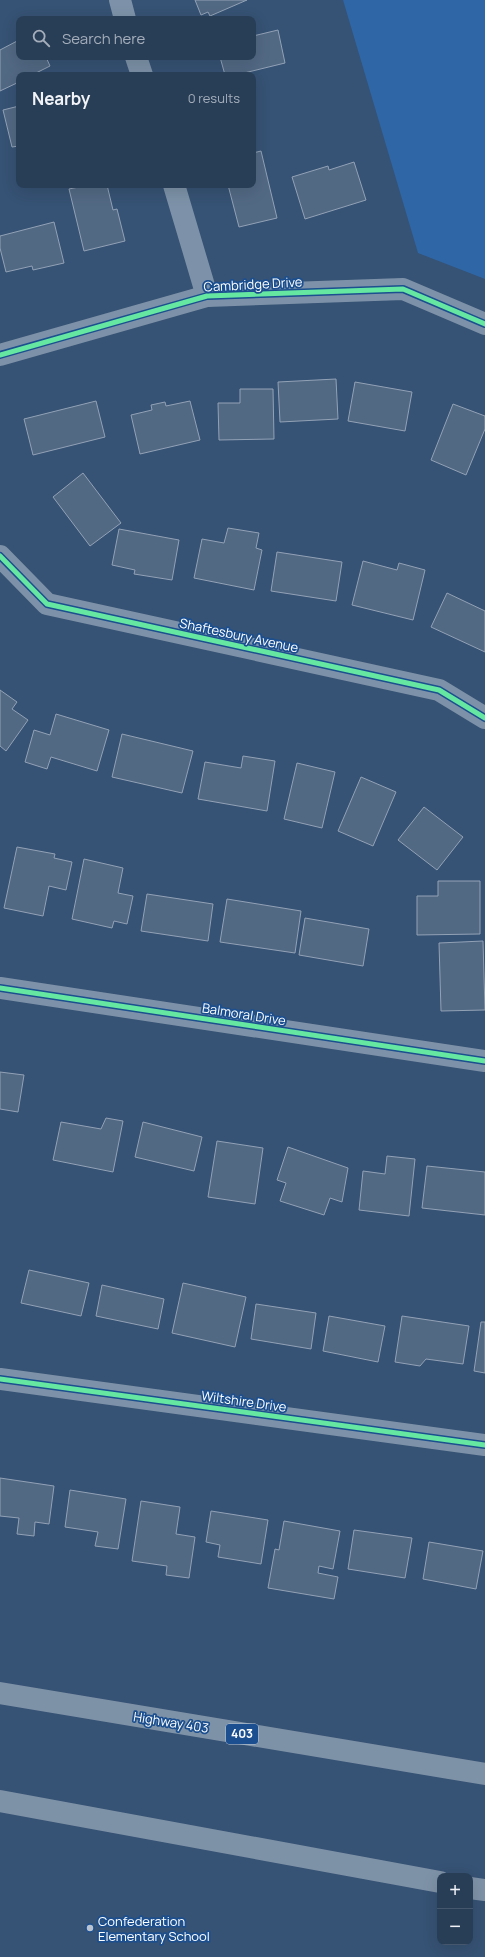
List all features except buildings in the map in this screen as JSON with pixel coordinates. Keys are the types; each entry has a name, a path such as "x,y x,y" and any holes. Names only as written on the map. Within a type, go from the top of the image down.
{"highway":[{"name":"Highway 403","path":"0,1693 485,1774"},
{"path":"0,1801 437,1881"},
{"path":"473,1888 485,1890"}],"street":[{"path":"120,0 124,16"},
{"path":"137,60 141,72"},
{"path":"175,188 207,296"},
{"name":"Cambridge Drive","path":"0,355 207,296 403,289 485,324"},
{"name":"Shaftesbury Avenue","path":"0,556 47,604 439,690 485,718"},
{"name":"Balmoral Drive","path":"0,988 485,1061"},
{"name":"Wiltshire Drive","path":"0,1379 485,1445"}],"shaded area":[{"path":"343,0 485,0 485,279 418,253"}],"cycle path":[{"path":"0,355 207,296 403,289 485,324"},
{"path":"0,556 47,604 439,690 485,718"},
{"path":"0,988 485,1061"},
{"path":"0,1379 485,1445"}],"place":[{"name":"Confederation Elementary School","path":"90,1928"}]}
